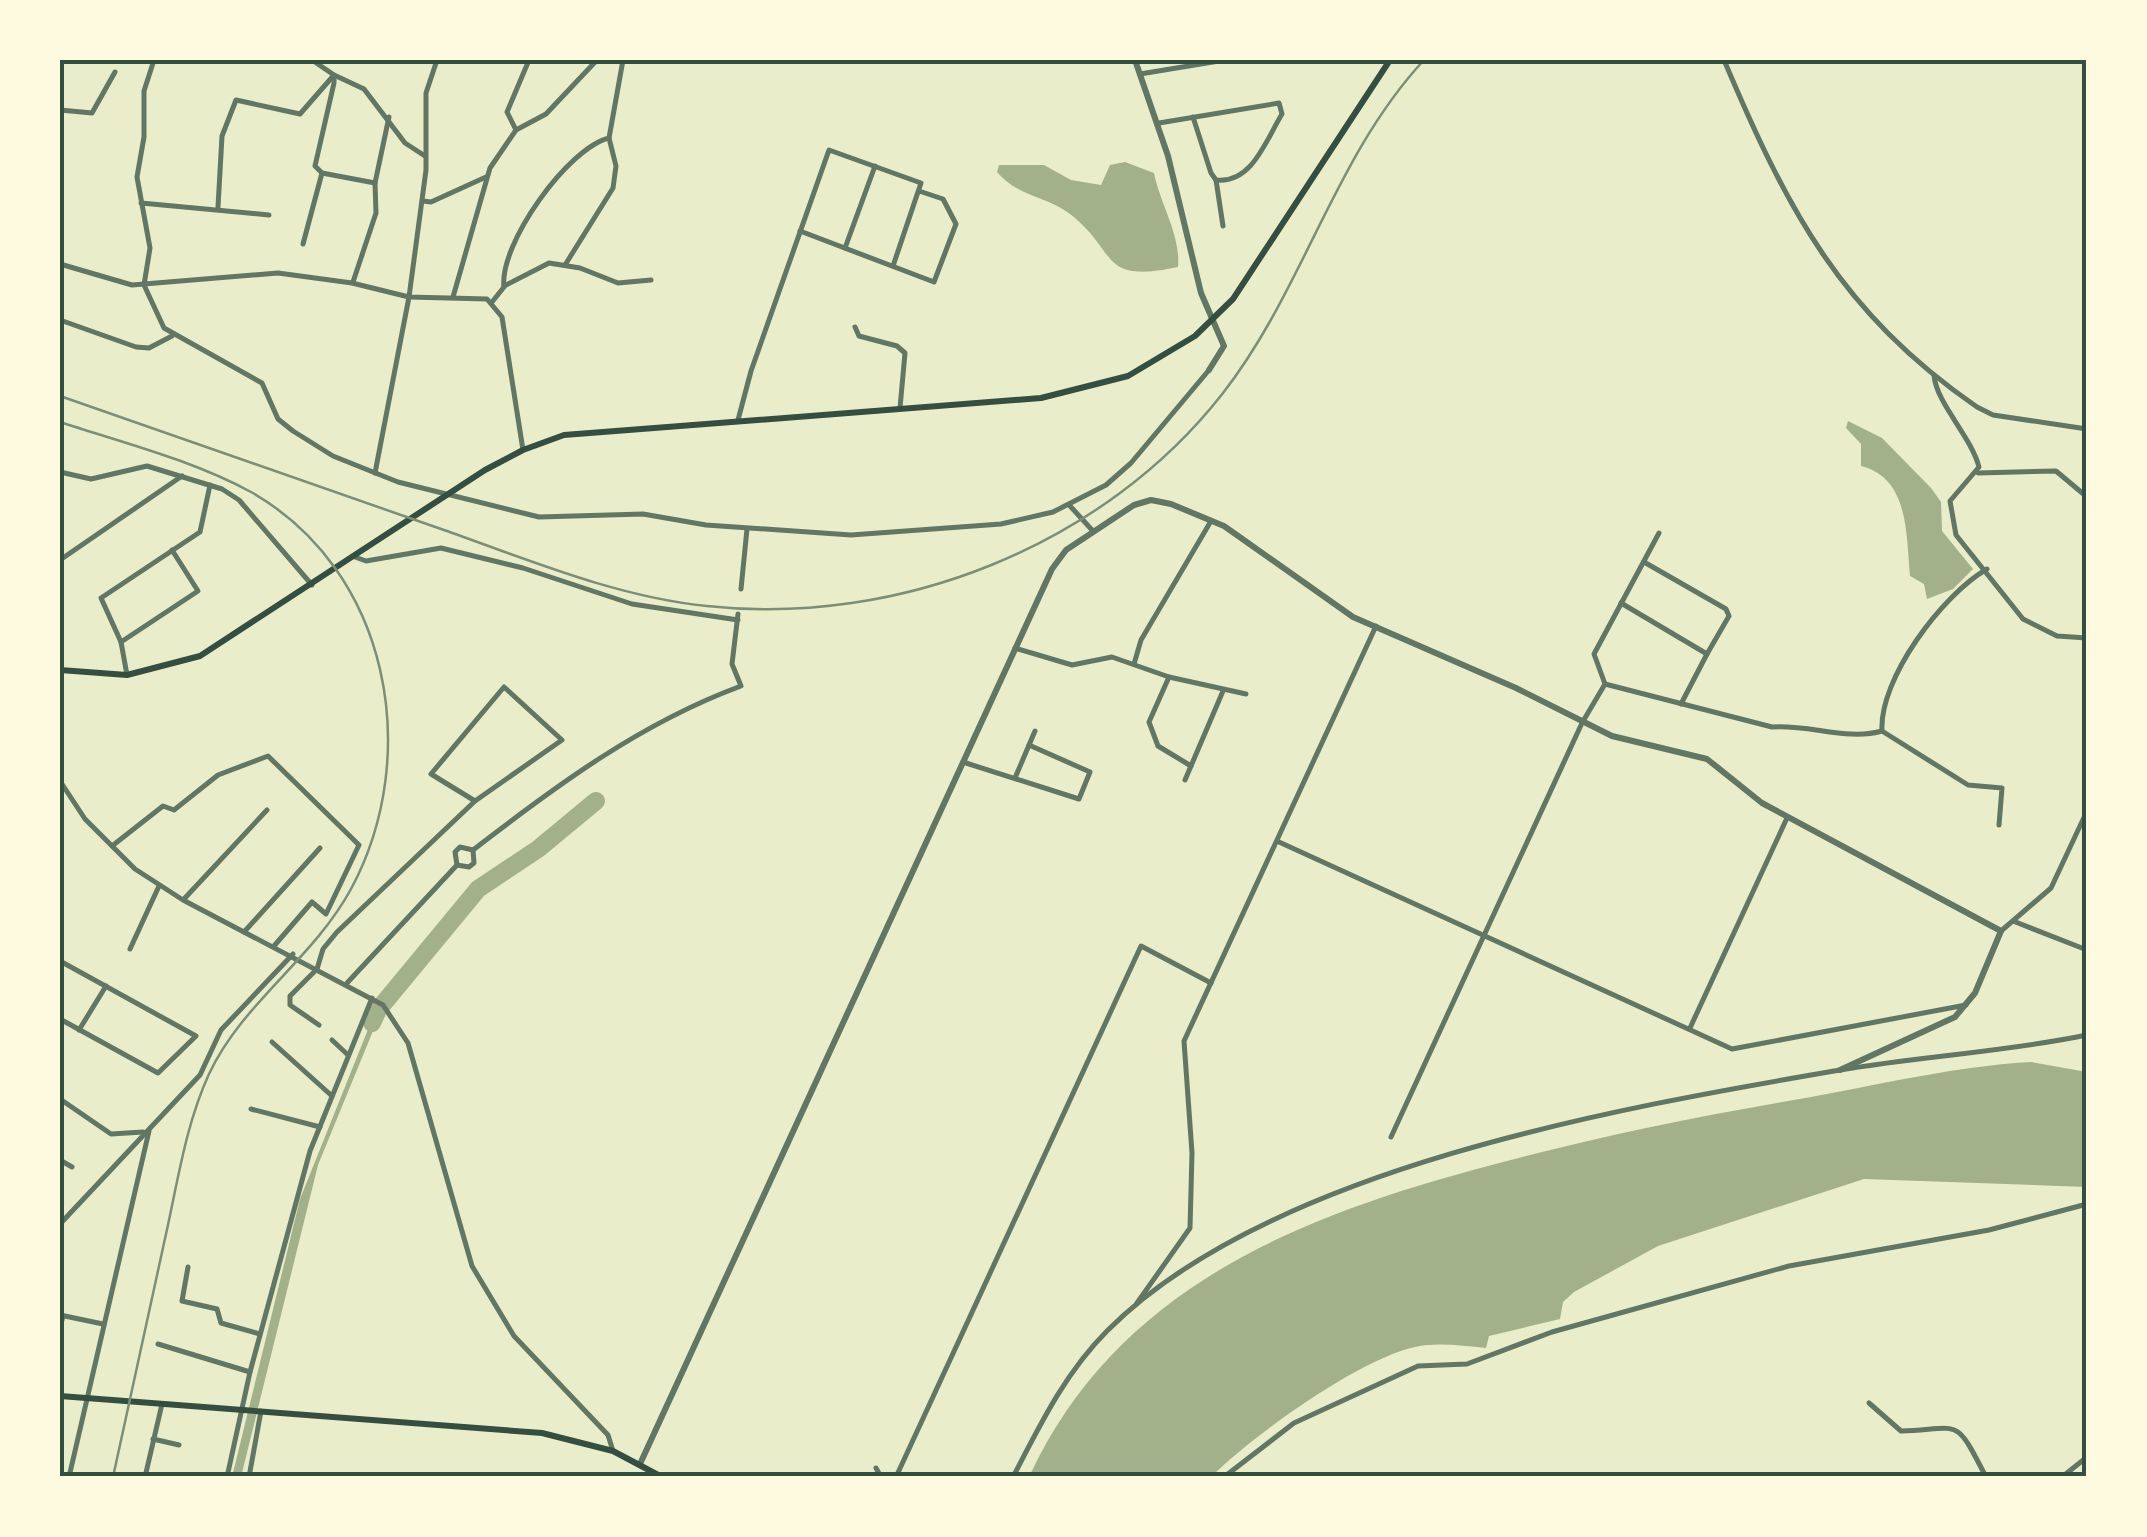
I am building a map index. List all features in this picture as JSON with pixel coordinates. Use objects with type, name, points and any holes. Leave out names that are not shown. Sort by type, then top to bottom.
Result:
[{"type":"main road","points":[[60,670],[127,676],[200,656],[467,482],[523,450],[585,431],[1041,398],[1090,390],[1147,367],[1212,321],[1253,274],[1390,60]]},
{"type":"main road","points":[[60,1396],[542,1433],[613,1451],[662,1477]]},
{"type":"street","points":[[154,60],[144,91],[144,137],[137,177],[150,248],[144,285],[172,336],[262,383],[278,419],[293,431],[334,456],[375,473],[527,516],[643,514],[747,529],[851,536],[1021,520],[1070,506],[1106,485],[1131,463],[1209,370],[1224,346],[1197,279],[1159,123],[1135,60]]},
{"type":"street","points":[[312,60],[364,89],[406,143],[424,156]]},
{"type":"street","points":[[375,473],[408,298],[422,201],[426,93],[437,60]]},
{"type":"street","points":[[516,130],[507,112],[529,60]]},
{"type":"street","points":[[453,297],[486,177],[516,130],[546,114],[597,60]]},
{"type":"street","points":[[565,265],[613,188],[616,166],[609,138],[622,60]]},
{"type":"street","points":[[1140,74],[1225,60]]},
{"type":"street","points":[[1724,60],[1758,142],[1840,284],[1934,375],[1994,415],[2087,429]]},
{"type":"street","points":[[60,110],[92,114],[116,72]]},
{"type":"street","points":[[218,208],[222,136],[236,100],[300,114],[334,75]]},
{"type":"street","points":[[334,75],[315,166],[322,173],[375,183]]},
{"type":"street","points":[[1159,123],[1280,103],[1282,114],[1245,174],[1231,182],[1216,180]]},
{"type":"street","points":[[352,283],[376,213],[375,183],[389,117]]},
{"type":"street","points":[[1193,117],[1216,180],[1223,226]]},
{"type":"street","points":[[504,287],[502,276],[514,243],[538,200],[584,153],[609,138]]},
{"type":"street","points":[[738,420],[751,371],[829,150],[921,183],[892,266]]},
{"type":"street","points":[[845,248],[875,166]]},
{"type":"street","points":[[302,244],[322,173]]},
{"type":"street","points":[[422,201],[431,202],[486,177]]},
{"type":"street","points":[[800,231],[934,282],[956,224],[943,198],[919,191]]},
{"type":"street","points":[[141,204],[269,215]]},
{"type":"street","points":[[60,264],[144,285],[278,272],[352,283],[408,298],[482,298],[492,302],[502,318],[523,450]]},
{"type":"street","points":[[492,302],[504,287],[538,264],[565,265],[618,282],[651,280]]},
{"type":"street","points":[[60,320],[136,347],[149,348],[172,336]]},
{"type":"street","points":[[856,327],[860,336],[897,346],[905,353],[900,408]]},
{"type":"street","points":[[1934,375],[1941,397],[1978,460],[1978,473],[1949,507],[1956,534],[2013,608],[2036,628],[2087,638]]},
{"type":"street","points":[[60,472],[90,479],[147,466],[210,485],[240,500],[312,585]]},
{"type":"street","points":[[1978,473],[2056,470],[2087,497]]},
{"type":"street","points":[[60,560],[182,476]]},
{"type":"street","points":[[127,676],[122,642],[101,598],[200,532],[210,485]]},
{"type":"street","points":[[640,1464],[1059,557],[1134,505],[1151,500],[1212,521],[1353,617],[1516,688],[1582,723],[1612,736],[1707,759],[1762,802],[2002,931]]},
{"type":"street","points":[[1070,506],[1092,532]]},
{"type":"street","points":[[1134,664],[1141,640],[1212,521]]},
{"type":"street","points":[[741,589],[747,529]]},
{"type":"street","points":[[1605,684],[1594,654],[1658,533]]},
{"type":"street","points":[[355,557],[366,561],[441,548],[523,568],[632,604],[738,617],[732,664],[741,686],[696,702],[625,741],[556,786],[473,850]]},
{"type":"street","points":[[122,642],[198,592],[172,550]]},
{"type":"street","points":[[1644,562],[1726,610],[1728,616],[1680,704]]},
{"type":"street","points":[[1882,732],[1885,698],[1932,617],[1986,569]]},
{"type":"street","points":[[1621,603],[1707,654]]},
{"type":"street","points":[[1136,1306],[1190,1228],[1192,1153],[1184,1041],[1376,626]]},
{"type":"street","points":[[1015,648],[1072,666],[1100,657],[1134,664],[1168,678],[1246,694]]},
{"type":"street","points":[[1168,678],[1148,722],[1164,752],[1191,766]]},
{"type":"street","points":[[1605,684],[1772,727],[1813,726],[1858,735],[1882,732],[1968,785],[2002,788],[1999,825]]},
{"type":"street","points":[[1392,1137],[1582,723],[1605,684]]},
{"type":"street","points":[[319,1025],[290,1005],[290,996],[317,968],[322,948],[475,800],[562,740],[504,686],[431,774],[475,800]]},
{"type":"street","points":[[1185,780],[1223,690]]},
{"type":"street","points":[[1015,778],[1035,732]]},
{"type":"street","points":[[963,762],[1079,799],[1090,772],[1029,744]]},
{"type":"street","points":[[112,846],[163,806],[174,810],[218,775],[268,756],[360,845],[326,914],[312,902],[274,946]]},
{"type":"street","points":[[60,781],[85,819],[159,886],[293,954],[372,998],[392,1014],[408,1043],[472,1266],[514,1336],[608,1435],[613,1451]]},
{"type":"street","points":[[183,900],[267,810]]},
{"type":"street","points":[[1840,1070],[1954,1017],[1967,1006],[2002,931],[2051,888],[2087,811]]},
{"type":"street","points":[[1690,1028],[1788,816]]},
{"type":"street","points":[[1279,842],[1742,1049],[1948,1006],[1967,1006]]},
{"type":"street","points":[[457,865],[454,858],[460,847],[473,850]]},
{"type":"street","points":[[244,932],[320,848]]},
{"type":"street","points":[[457,865],[469,867],[474,863],[473,850]]},
{"type":"street","points":[[347,984],[457,865]]},
{"type":"street","points":[[130,948],[159,886]]},
{"type":"street","points":[[2013,921],[2087,950]]},
{"type":"street","points":[[896,1477],[1141,946],[1211,983]]},
{"type":"street","points":[[60,1224],[200,1075],[221,1030],[293,954]]},
{"type":"street","points":[[60,961],[196,1036],[158,1073],[60,1019]]},
{"type":"street","points":[[79,1030],[106,986]]},
{"type":"street","points":[[227,1477],[260,1334],[320,1127],[372,998]]},
{"type":"street","points":[[1013,1477],[1059,1390],[1108,1330],[1205,1257],[1302,1206],[1398,1170],[1588,1121],[1840,1070],[2087,1035]]},
{"type":"street","points":[[332,1040],[348,1056]]},
{"type":"street","points":[[272,1042],[332,1096]]},
{"type":"street","points":[[60,1100],[111,1134],[139,1134],[150,1128]]},
{"type":"street","points":[[251,1110],[320,1127]]},
{"type":"street","points":[[69,1477],[150,1128]]},
{"type":"street","points":[[60,1160],[72,1166]]},
{"type":"street","points":[[1224,1477],[1294,1422],[1418,1366],[1467,1364],[1589,1320],[1788,1266],[1989,1230],[2087,1204]]},
{"type":"street","points":[[188,1267],[182,1301],[217,1310],[221,1323],[260,1334]]},
{"type":"street","points":[[60,1328],[62,1316],[103,1324]]},
{"type":"street","points":[[158,1344],[250,1372]]},
{"type":"street","points":[[1869,1402],[1902,1430],[1940,1424],[1955,1429],[1986,1477]]},
{"type":"street","points":[[146,1477],[162,1404]]},
{"type":"street","points":[[248,1477],[260,1410]]},
{"type":"street","points":[[152,1439],[179,1445]]},
{"type":"street","points":[[2062,1477],[2086,1458]]},
{"type":"street","points":[[876,1468],[881,1477]]},
{"type":"shaded area","points":[[1125,162],[1154,173],[1173,231],[1178,267],[1152,271],[1122,268],[1070,214],[1014,187],[997,172],[999,165],[1044,165],[1071,180],[1101,185],[1110,165]]},
{"type":"shaded area","points":[[1848,421],[1882,438],[1941,502],[1942,531],[1973,569],[1953,589],[1927,599],[1924,584],[1910,576],[1905,525],[1897,495],[1877,472],[1861,466],[1861,444],[1846,428]]},
{"type":"shaded area","points":[[377,1007],[382,1009],[318,1165],[241,1477],[232,1477],[300,1199]]},
{"type":"shaded area","points":[[2031,1062],[2087,1072],[2087,1187],[1864,1179],[1658,1246],[1574,1292],[1563,1302],[1560,1319],[1489,1336],[1486,1348],[1432,1345],[1392,1354],[1307,1401],[1211,1477],[1029,1477],[1066,1411],[1111,1355],[1163,1308],[1221,1269],[1283,1236],[1418,1186],[1596,1139],[1935,1073]]},
{"type":"waterway","points":[[372,1023],[378,1010],[478,889],[538,849],[596,801]]},
{"type":"railway","points":[[60,396],[541,565],[640,595],[707,606],[779,609],[851,603],[923,588],[992,565],[1058,533],[1119,494],[1174,447],[1223,393],[1251,353],[1366,138],[1424,60]]},
{"type":"railway","points":[[60,422],[228,481],[251,492],[298,526],[335,569],[363,617],[380,670],[388,725],[385,782],[373,837],[351,889],[318,937],[223,1048],[194,1112],[113,1477]]}]
